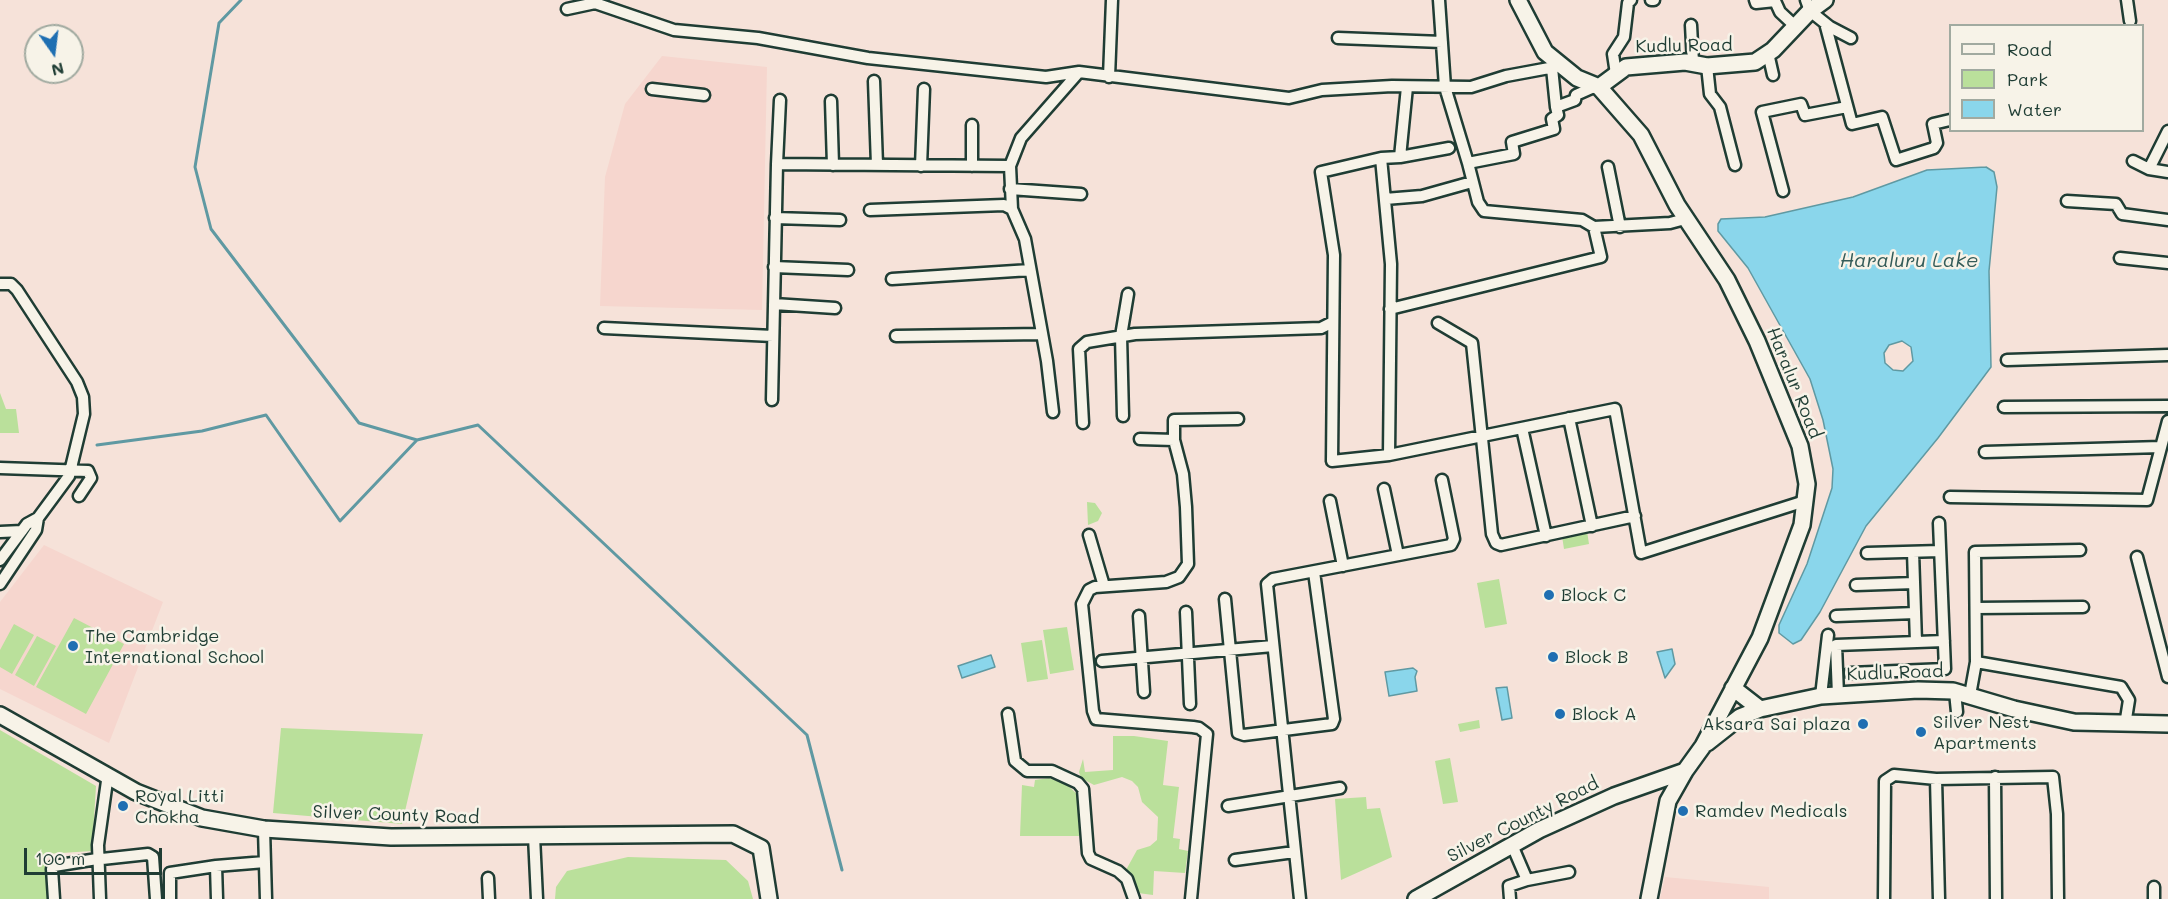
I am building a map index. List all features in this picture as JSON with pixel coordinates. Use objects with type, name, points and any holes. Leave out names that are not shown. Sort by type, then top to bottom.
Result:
[{"type":"street","points":[[1109,77],[1112,0]]},
{"type":"street","points":[[1434,0],[1439,0],[1445,87],[1453,122],[1484,211],[1582,220],[1594,227],[1670,223],[1685,219]]},
{"type":"street","name":"Haralur Road","points":[[1518,0],[1545,52],[1556,67],[1596,87],[1641,135],[1685,219],[1727,280],[1757,341],[1800,446],[1807,484],[1802,525],[1760,638],[1703,746],[1668,801],[1661,825],[1649,899]]},
{"type":"street","points":[[1616,74],[1613,54],[1624,37],[1628,3],[1631,0]]},
{"type":"street","points":[[1755,0],[1756,3],[1775,1],[1780,12],[1795,26]]},
{"type":"street","name":"Kudlu Road","points":[[1596,87],[1626,67],[1755,62],[1768,53],[1795,26],[1808,5],[1825,0]]},
{"type":"street","points":[[2127,0],[2130,21]]},
{"type":"street","points":[[567,9],[595,3],[674,30],[758,38],[868,58],[1046,77],[1079,72],[1289,98],[1322,90],[1471,87],[1506,76],[1556,67],[1558,115],[1552,119],[1554,129],[1512,142],[1514,154],[1468,164]]},
{"type":"street","points":[[1808,5],[1825,23],[1851,38]]},
{"type":"street","points":[[1825,23],[1852,124],[1882,117],[1896,160],[1935,148],[1937,143],[1933,124],[1949,120]]},
{"type":"street","points":[[1691,25],[1700,64],[1710,94],[1720,107],[1735,165]]},
{"type":"street","points":[[1338,38],[1442,42]]},
{"type":"street","points":[[1768,53],[1773,75]]},
{"type":"street","points":[[1053,412],[1025,239],[1012,210],[1011,166],[1020,138],[1079,72]]},
{"type":"street","points":[[874,81],[877,165]]},
{"type":"street","points":[[1400,157],[1407,87]]},
{"type":"street","points":[[1556,107],[1575,100],[1576,95],[1596,87]]},
{"type":"street","points":[[652,89],[704,95]]},
{"type":"street","points":[[921,166],[924,89]]},
{"type":"street","points":[[772,400],[775,218],[780,100]]},
{"type":"street","points":[[831,101],[832,165]]},
{"type":"street","points":[[1783,191],[1762,112],[1801,104],[1805,115],[1847,107]]},
{"type":"street","points":[[972,125],[972,166]]},
{"type":"street","points":[[2149,169],[2168,131]]},
{"type":"street","points":[[1449,148],[1381,158],[1321,172],[1334,255],[1332,461],[1389,455],[1615,409],[1641,554],[1805,501]]},
{"type":"street","points":[[1381,158],[1391,264],[1389,455]]},
{"type":"street","points":[[2133,160],[2149,169],[2168,172]]},
{"type":"street","points":[[777,164],[1011,166]]},
{"type":"street","points":[[1608,167],[1620,227]]},
{"type":"street","points":[[1385,199],[1422,196],[1472,182]]},
{"type":"street","points":[[1010,189],[1081,194]]},
{"type":"street","points":[[2067,201],[2116,204],[2122,214],[2168,220]]},
{"type":"street","points":[[870,210],[1004,205],[1012,210]]},
{"type":"street","points":[[775,218],[840,220]]},
{"type":"street","points":[[1390,309],[1601,257],[1594,227]]},
{"type":"street","points":[[2120,258],[2168,263]]},
{"type":"street","points":[[774,267],[848,270]]},
{"type":"street","points":[[892,279],[1030,270]]},
{"type":"street","points":[[0,284],[11,285],[18,290],[77,382],[83,397],[84,414],[72,470],[38,518],[36,530],[0,584]]},
{"type":"street","points":[[1123,416],[1121,336],[1128,294]]},
{"type":"street","points":[[774,304],[835,308]]},
{"type":"street","points":[[1083,423],[1079,350],[1087,342],[1121,336],[1212,329],[1322,328],[1334,322]]},
{"type":"street","points":[[1438,323],[1472,343],[1492,534],[1496,543],[1501,545],[1635,516]]},
{"type":"street","points":[[604,328],[773,336]]},
{"type":"street","points":[[896,336],[1042,334]]},
{"type":"street","points":[[2007,360],[2168,355]]},
{"type":"street","points":[[2004,407],[2168,406]]},
{"type":"street","points":[[1569,418],[1592,526]]},
{"type":"street","points":[[1191,899],[1207,735],[1199,728],[1104,721],[1093,716],[1082,604],[1089,590],[1104,586],[1173,581],[1179,577],[1188,564],[1183,474],[1174,440],[1174,420],[1238,419]]},
{"type":"street","points":[[1950,497],[2147,500],[2168,421]]},
{"type":"street","points":[[1522,428],[1546,536]]},
{"type":"street","points":[[1140,440],[1174,440]]},
{"type":"street","points":[[1985,452],[2161,447]]},
{"type":"street","points":[[0,468],[88,471],[91,476],[79,496]]},
{"type":"street","points":[[1299,899],[1267,584],[1273,579],[1454,543],[1442,480]]},
{"type":"street","points":[[1384,489],[1398,555]]},
{"type":"street","points":[[1330,501],[1343,566]]},
{"type":"street","points":[[0,560],[27,524],[38,518]]},
{"type":"street","points":[[1850,673],[1945,669],[1939,523]]},
{"type":"street","points":[[0,532],[22,531]]},
{"type":"street","points":[[1089,535],[1104,586]]},
{"type":"street","points":[[1957,712],[1976,662],[1975,552],[2080,550]]},
{"type":"street","points":[[1868,553],[1940,551]]},
{"type":"street","points":[[1913,552],[1916,642]]},
{"type":"street","points":[[2137,557],[2168,677]]},
{"type":"street","points":[[1225,599],[1238,734],[1329,725],[1334,722],[1314,572]]},
{"type":"street","points":[[1856,585],[1914,583]]},
{"type":"street","points":[[1976,608],[2083,607]]},
{"type":"street","points":[[1186,612],[1190,704]]},
{"type":"street","points":[[1836,616],[1915,613]]},
{"type":"street","points":[[1139,616],[1144,692]]},
{"type":"street","points":[[1821,696],[1828,635]]},
{"type":"street","points":[[1838,695],[1836,645],[1944,641]]},
{"type":"street","points":[[1102,661],[1273,646]]},
{"type":"street","points":[[1976,662],[2121,687],[2129,700],[2125,725]]},
{"type":"street","points":[[1733,687],[1760,709]]},
{"type":"street","name":"Kudlu Road","points":[[1703,746],[1740,717],[1760,709],[1821,696],[1918,690],[1963,694],[2046,717],[2125,725],[2168,724]]},
{"type":"street","points":[[1008,714],[1015,762],[1027,771],[1052,771],[1078,783],[1083,789],[1088,854],[1091,859],[1118,871],[1127,879],[1134,899]]},
{"type":"street","name":"Silver County Road","points":[[0,716],[108,774],[136,792],[202,818],[264,829],[391,837],[733,834],[761,848],[769,899]]},
{"type":"street","name":"Silver County Road","points":[[1416,899],[1539,830],[1609,798],[1685,771]]},
{"type":"street","points":[[100,899],[101,840],[108,774]]},
{"type":"street","points":[[1884,899],[1885,781],[1894,775],[1936,779],[2053,777],[2057,814],[2058,899]]},
{"type":"street","points":[[1995,777],[1996,899]]},
{"type":"street","points":[[1936,779],[1939,899]]},
{"type":"street","points":[[1228,806],[1340,788]]},
{"type":"street","points":[[264,829],[266,899]]},
{"type":"street","points":[[534,836],[537,899]]},
{"type":"street","points":[[1512,845],[1527,880]]},
{"type":"street","points":[[1235,860],[1294,852]]},
{"type":"street","points":[[54,899],[52,869],[54,866],[148,854],[153,857],[156,899]]},
{"type":"street","points":[[100,859],[105,899]]},
{"type":"street","points":[[170,899],[170,873],[265,862]]},
{"type":"street","points":[[216,866],[217,899]]},
{"type":"street","points":[[1510,899],[1509,886],[1569,872]]},
{"type":"street","points":[[488,878],[489,899]]},
{"type":"street","points":[[2154,887],[2154,899]]},
{"type":"shaded area","points":[[662,56],[767,67],[762,310],[600,306],[605,177],[625,104]]},
{"type":"shaded area","name":"The Cambridge International School","points":[[44,545],[163,602],[109,743],[0,689],[0,602]]},
{"type":"shaded area","points":[[1665,877],[1769,887],[1769,899],[1660,899]]},
{"type":"green space","points":[[0,393],[6,409],[16,409],[19,433],[0,433]]},
{"type":"green space","points":[[1087,502],[1095,503],[1102,513],[1098,521],[1088,525]]},
{"type":"green space","points":[[1587,531],[1589,544],[1564,549],[1562,536]]},
{"type":"green space","points":[[1499,579],[1507,624],[1485,628],[1477,583]]},
{"type":"green space","points":[[74,618],[124,644],[86,714],[36,687]]},
{"type":"green space","points":[[14,624],[34,635],[12,674],[0,667],[0,650]]},
{"type":"green space","points":[[1067,627],[1074,670],[1050,674],[1043,630]]},
{"type":"green space","points":[[37,636],[56,646],[34,686],[15,675]]},
{"type":"green space","points":[[1042,640],[1048,679],[1027,682],[1021,643]]},
{"type":"green space","points":[[1479,720],[1480,728],[1460,732],[1458,724]]},
{"type":"green space","points":[[281,728],[423,734],[402,824],[273,813]]},
{"type":"green space","points":[[0,730],[96,786],[92,851],[46,854],[49,899],[0,899]]},
{"type":"green space","points":[[1113,736],[1134,736],[1168,741],[1163,785],[1179,787],[1173,838],[1180,839],[1179,849],[1188,851],[1185,873],[1154,871],[1153,895],[1138,893],[1136,884],[1126,870],[1137,850],[1150,846],[1157,840],[1158,817],[1142,802],[1138,787],[1132,781],[1122,777],[1094,785],[1081,778],[1079,772],[1083,759],[1085,772],[1113,770]]},
{"type":"green space","points":[[1450,758],[1458,802],[1443,804],[1435,761]]},
{"type":"green space","points":[[1049,778],[1067,785],[1076,793],[1080,803],[1079,836],[1020,836],[1022,785],[1034,787],[1035,780]]},
{"type":"green space","points":[[1366,797],[1367,809],[1380,808],[1392,857],[1341,880],[1335,799]]},
{"type":"green space","points":[[628,857],[726,860],[748,881],[753,899],[555,899],[556,887],[567,871]]},
{"type":"water","name":"Haraluru Lake","points":[[1986,167],[1994,172],[1997,187],[1989,271],[1991,367],[1938,438],[1866,526],[1820,612],[1801,640],[1793,644],[1779,633],[1779,625],[1807,564],[1832,488],[1833,469],[1823,420],[1810,379],[1748,268],[1718,231],[1718,224],[1721,219],[1765,217],[1853,197],[1927,170]],"holes":[[[1902,341],[1911,347],[1913,361],[1903,371],[1893,370],[1885,363],[1884,353],[1889,345]]]},
{"type":"water","points":[[1672,649],[1675,664],[1665,678],[1657,652]]},
{"type":"water","points":[[991,655],[995,667],[962,678],[958,666]]},
{"type":"water","points":[[1413,668],[1417,671],[1415,677],[1417,691],[1389,696],[1385,672]]},
{"type":"water","points":[[1507,687],[1512,718],[1502,720],[1496,688]]},
{"type":"waterway","points":[[241,0],[219,23],[195,167],[211,229],[359,423],[417,440]]},
{"type":"waterway","points":[[97,445],[202,431],[266,415],[340,521],[417,440],[478,425],[807,735],[842,870]]},
{"type":"place","name":"Block C","points":[[1549,595]]},
{"type":"place","name":"The Cambridge International School","points":[[73,646]]},
{"type":"place","name":"Block B","points":[[1553,657]]},
{"type":"place","name":"Block A","points":[[1560,714]]},
{"type":"place","name":"Aksara Sai plaza","points":[[1863,724]]},
{"type":"place","name":"Silver Nest Apartments","points":[[1921,732]]},
{"type":"place","name":"Royal Litti Chokha","points":[[123,806]]},
{"type":"place","name":"Ramdev Medicals","points":[[1683,811]]}]
